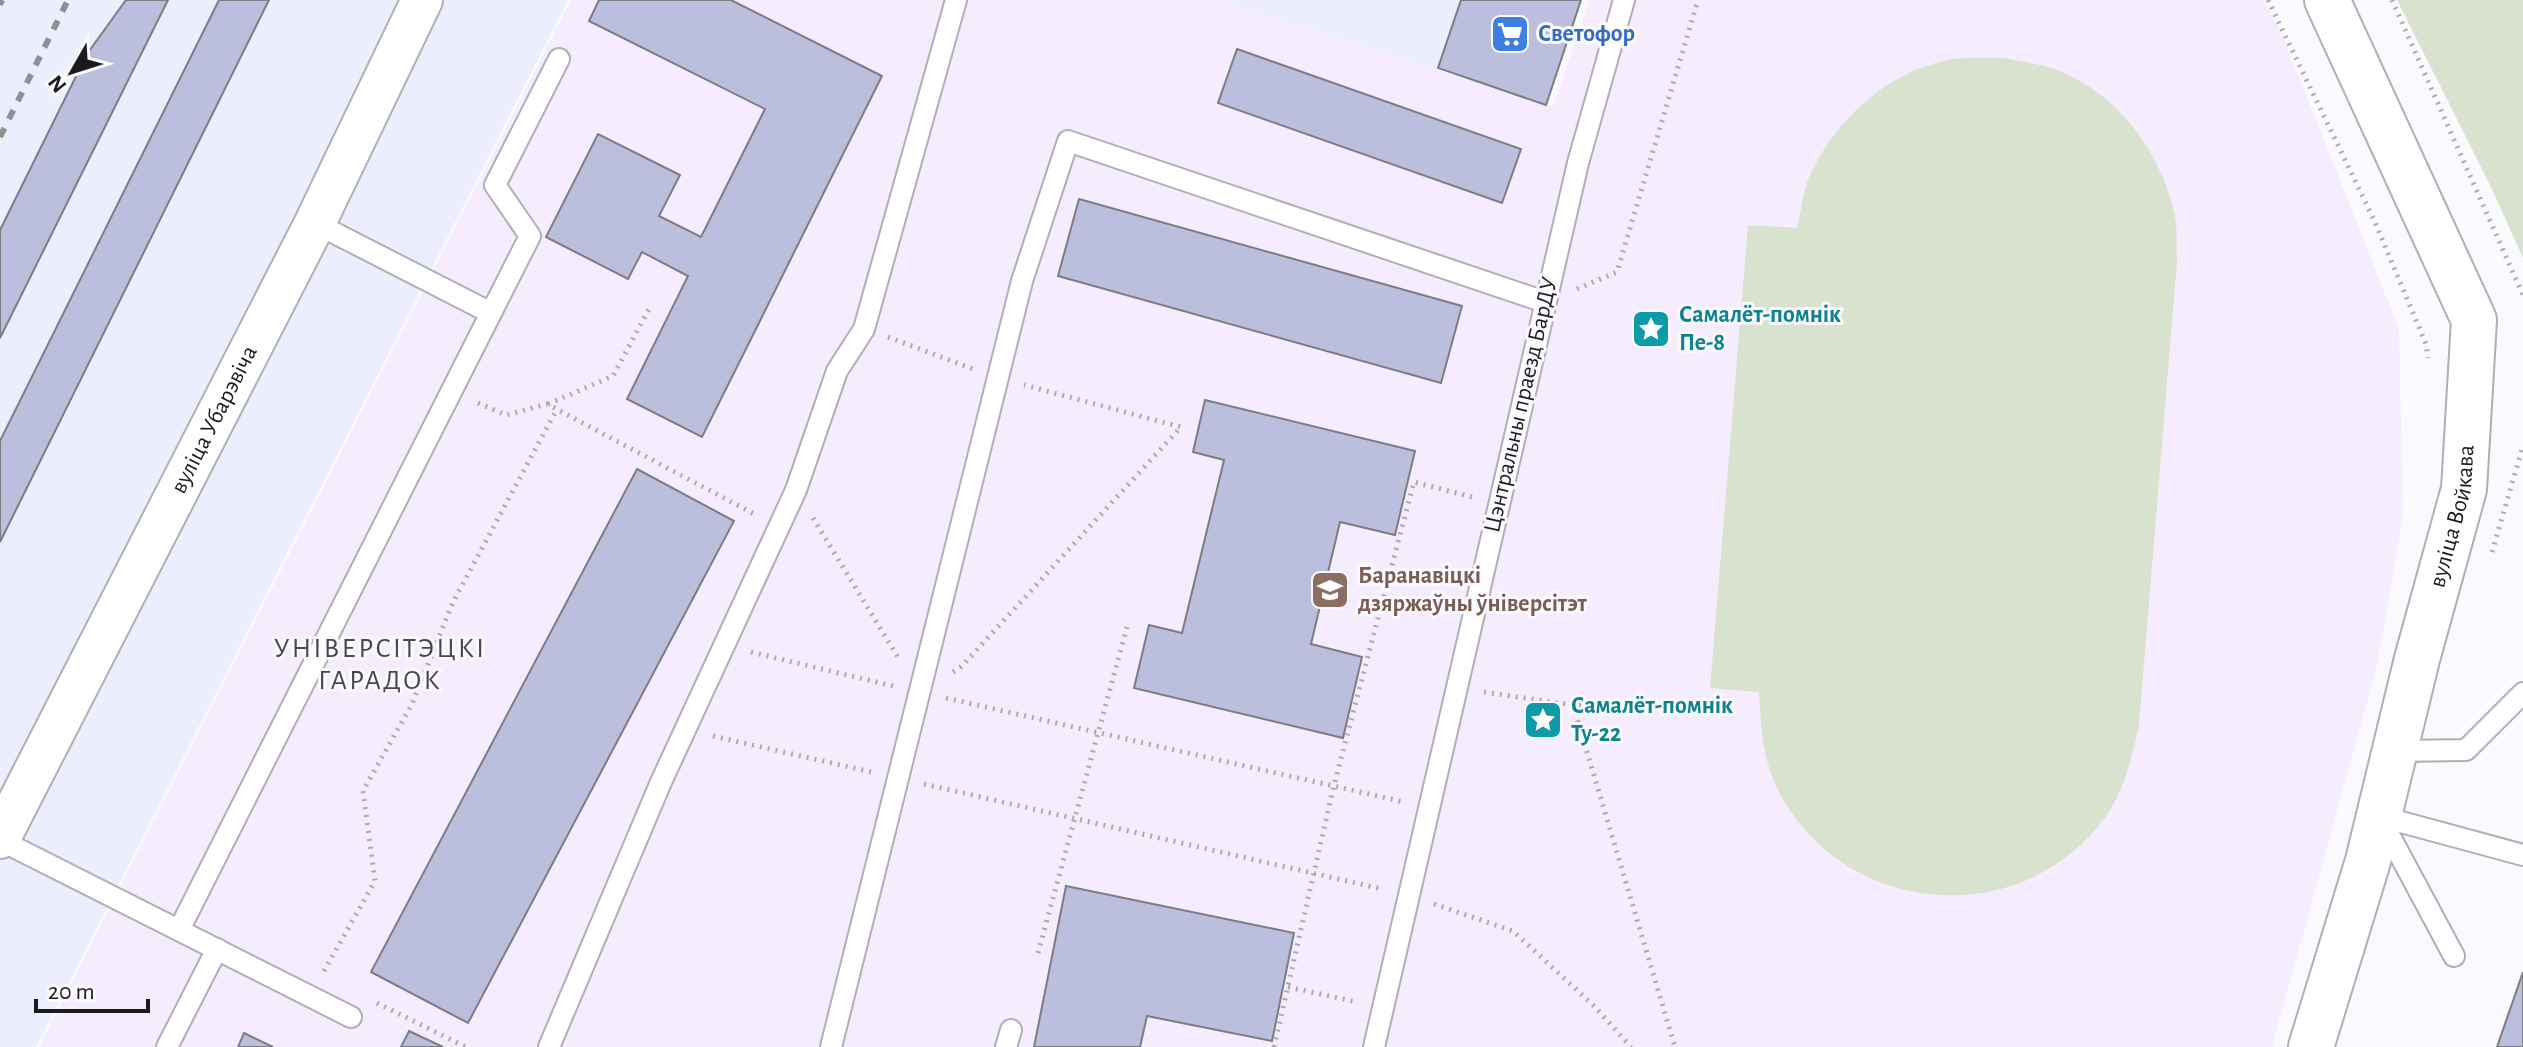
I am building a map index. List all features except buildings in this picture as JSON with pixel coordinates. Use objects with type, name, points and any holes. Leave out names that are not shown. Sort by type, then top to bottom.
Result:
[{"type":"main road","name":"вуліца Войкава","points":[[2311,1047],[2368,861],[2464,489],[2474,320],[2327,0]]},
{"type":"street","name":"вуліца Убарэвіча","points":[[0,839],[315,223],[422,0]]},
{"type":"lane","points":[[549,1047],[685,729],[796,490],[837,371],[864,329],[956,0]]},
{"type":"lane","name":"Цэнтральны праезд БарДУ","points":[[1374,1047],[1578,163],[1624,0]]},
{"type":"lane","points":[[179,930],[530,236],[495,185],[559,59]]},
{"type":"lane","points":[[831,1047],[1022,281],[1068,141],[1545,302]]},
{"type":"lane","points":[[315,223],[491,313]]},
{"type":"lane","points":[[2395,751],[2466,750],[2523,693]]},
{"type":"lane","points":[[2379,816],[2523,855]]},
{"type":"lane","points":[[2379,816],[2454,956]]},
{"type":"lane","points":[[0,839],[351,1017]]},
{"type":"lane","points":[[167,1047],[217,949]]},
{"type":"path","points":[[1545,302],[1617,272],[1698,0]]},
{"type":"path","points":[[2268,0],[2374,220],[2426,344],[2430,371]]},
{"type":"path","points":[[2392,0],[2523,295]]},
{"type":"path","points":[[452,391],[506,415],[547,404],[613,376],[649,309]]},
{"type":"path","points":[[864,329],[997,378],[1181,427],[962,666],[919,692]]},
{"type":"path","points":[[547,404],[778,527]]},
{"type":"path","points":[[322,975],[375,881],[363,791],[412,704],[453,602],[557,409]]},
{"type":"path","points":[[1274,1047],[1334,785],[1414,482],[1498,504]]},
{"type":"path","points":[[796,490],[919,692]]},
{"type":"path","points":[[1038,953],[1127,627]]},
{"type":"path","points":[[724,646],[1428,808]]},
{"type":"path","points":[[1456,688],[1573,705],[1718,705]]},
{"type":"path","points":[[1573,705],[1675,1047]]},
{"type":"path","points":[[685,729],[1409,895],[1513,931],[1594,1006],[1631,1047]]},
{"type":"path","points":[[1288,987],[1383,1007]]},
{"type":"shaded area","points":[[0,0],[568,0],[36,1047],[0,1047]]},
{"type":"shaded area","name":"Баранавіцкі дзяржаўны ўніверсітэт","points":[[571,0],[1216,0],[1553,106],[1590,0],[2262,0],[2280,29],[2399,329],[2403,514],[2377,666],[2272,1047],[39,1047]]},
{"type":"shaded area","points":[[1160,0],[1461,0],[1433,84]]},
{"type":"green space","points":[[2397,0],[2523,0],[2523,258],[2491,187]]},
{"type":"green space","points":[[2003,58],[2045,66],[2074,78],[2114,106],[2146,144],[2158,166],[2175,218],[2177,261],[2139,725],[2127,772],[2113,806],[2070,854],[2028,880],[1981,893],[1934,895],[1887,885],[1843,863],[1806,831],[1777,788],[1768,765],[1759,692],[1710,688],[1748,225],[1797,228],[1808,180],[1832,137],[1866,101],[1886,86],[1907,74],[1954,59]]},
{"type":"railway","points":[[0,5],[2,0]]},
{"type":"railway","points":[[0,137],[68,0]]},
{"type":"place","name":"Светофор","points":[[1510,34]]},
{"type":"place","name":"Самалёт-помнік Пе-8","points":[[1651,329]]},
{"type":"place","name":"Баранавіцкі дзяржаўны ўніверсітэт","points":[[1330,590]]},
{"type":"place","name":"Самалёт-помнік Ту-22","points":[[1543,720]]},
{"type":"district","name":"УНІВЕРСІТЭЦКІ ГАРАДОК","points":[[380,665]]}]
